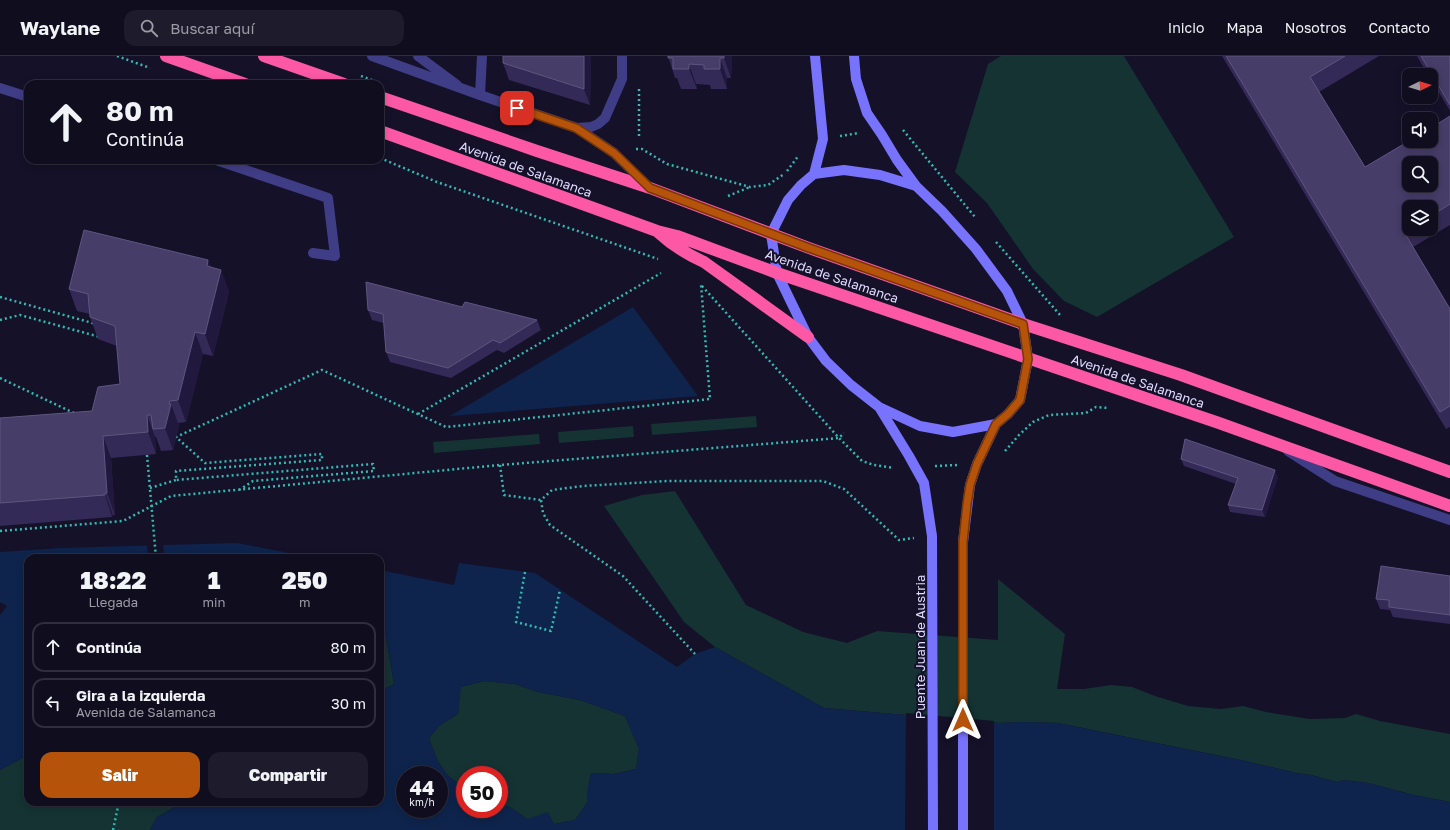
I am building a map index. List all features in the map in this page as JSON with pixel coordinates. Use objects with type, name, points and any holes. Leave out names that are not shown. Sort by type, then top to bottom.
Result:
[{"type":"highway","points":[[166,56],[234,80]]},
{"type":"highway","points":[[264,56],[333,80]]},
{"type":"highway","name":"Avenida de Salamanca","points":[[384,97],[537,151],[650,188],[771,234],[1023,324],[1174,372],[1450,472]]},
{"type":"highway","name":"Avenida de Salamanca","points":[[384,132],[657,231],[677,236],[1450,506]]},
{"type":"highway","points":[[657,231],[673,246],[704,262],[808,337]]},
{"type":"main road","points":[[814,56],[823,139],[814,174]]},
{"type":"main road","points":[[854,56],[856,79],[867,113],[897,160],[916,186],[942,211],[976,249],[1008,291],[1023,324],[1028,359],[1020,400],[1008,414],[996,424],[977,464],[970,485],[967,504],[963,542],[963,830]]},
{"type":"main road","points":[[916,186],[880,175],[844,170],[814,174],[801,185],[788,200],[771,234],[777,272],[808,337],[826,361],[851,385],[879,407],[920,426],[953,432],[996,424]]},
{"type":"main road","name":"Puente Juan de Austria","points":[[879,407],[915,466],[924,484],[932,536],[933,830]]},
{"type":"street","name":"Avenida de Salamanca","points":[[372,56],[576,128],[614,153],[650,188]]},
{"type":"street","points":[[418,56],[462,88]]},
{"type":"street","points":[[480,95],[482,56]]},
{"type":"street","points":[[576,128],[591,127],[598,124],[605,118],[622,79],[622,56]]},
{"type":"street","points":[[0,88],[24,96]]},
{"type":"street","points":[[228,164],[328,198],[335,256],[313,253]]},
{"type":"street","name":"Avenida de Salamanca","points":[[1276,444],[1335,481],[1450,520]]},
{"type":"path","points":[[638,136],[639,88]]},
{"type":"path","points":[[823,139],[862,133],[891,122],[898,125],[977,220]]},
{"type":"path","points":[[384,160],[437,182],[660,259]]},
{"type":"path","points":[[992,238],[1061,316]]},
{"type":"path","points":[[418,414],[661,273]]},
{"type":"path","points":[[696,281],[839,438],[862,461],[874,465],[897,469],[915,466],[977,464]]},
{"type":"path","points":[[176,480],[176,471],[322,460],[322,454],[206,463],[176,437],[322,370],[446,427],[710,399],[701,286]]},
{"type":"path","points":[[0,297],[102,326]]},
{"type":"path","points":[[0,320],[20,315],[104,339]]},
{"type":"path","points":[[0,378],[81,417]]},
{"type":"path","points":[[1004,453],[1019,435],[1033,422],[1049,415],[1086,413],[1096,407],[1114,408]]},
{"type":"path","points":[[0,531],[123,521],[171,496],[500,465],[839,438],[844,433]]},
{"type":"path","points":[[147,455],[156,554]]},
{"type":"path","points":[[150,488],[176,480],[373,464],[374,472],[252,481],[239,490]]},
{"type":"path","points":[[500,465],[504,495],[541,500],[552,490],[591,485],[667,481],[823,481],[844,488],[899,540],[932,536]]},
{"type":"path","points":[[541,500],[542,513],[550,525],[623,576],[695,654]]},
{"type":"path","points":[[524,572],[516,622],[551,631],[560,590]]},
{"type":"path","points":[[113,830],[118,806]]},
{"type":"green space","points":[[1001,56],[1124,56],[1234,237],[1097,317],[1064,301],[1033,269],[987,203],[955,172],[988,64]]},
{"type":"green space","points":[[756,416],[757,427],[652,435],[651,424]]},
{"type":"green space","points":[[633,426],[634,437],[559,443],[558,432]]},
{"type":"green space","points":[[539,434],[540,444],[434,453],[433,442]]},
{"type":"green space","points":[[675,491],[746,605],[803,632],[847,643],[877,631],[998,640],[998,579],[1065,634],[1057,689],[1084,689],[1111,685],[1132,687],[1188,706],[1221,709],[1243,706],[1266,712],[1310,719],[1345,718],[1356,714],[1380,721],[1450,734],[1450,802],[1414,795],[1368,783],[1344,780],[1337,782],[1250,762],[1058,723],[999,723],[824,708],[715,647],[684,622],[604,506],[642,495]]},
{"type":"green space","points":[[384,637],[386,637],[394,684],[384,690]]},
{"type":"green space","points":[[484,681],[515,684],[538,692],[580,700],[625,716],[639,749],[636,769],[613,774],[591,773],[587,803],[575,820],[554,824],[527,819],[508,807],[508,766],[456,766],[456,782],[448,775],[448,766],[441,766],[429,738],[440,725],[458,714],[460,687]]},
{"type":"green space","points":[[24,757],[24,806],[177,806],[157,817],[150,830],[0,830],[0,770]]},
{"type":"water","points":[[633,307],[698,396],[450,416]]},
{"type":"water","points":[[237,543],[294,554],[24,554],[24,757],[0,770],[0,615],[7,606],[0,602],[0,552],[60,548]]},
{"type":"water","points":[[459,563],[535,573],[677,667],[695,654],[715,647],[824,708],[999,723],[1058,723],[1250,762],[1337,782],[1344,780],[1368,783],[1414,795],[1450,802],[1450,830],[150,830],[157,817],[177,806],[384,806],[384,690],[394,684],[386,637],[384,637],[384,571],[454,585]],"holes":[[[484,681],[515,684],[538,692],[580,700],[625,716],[639,749],[636,769],[613,774],[591,773],[587,803],[575,820],[554,824],[548,812],[527,819],[508,807],[508,818],[456,818],[456,782],[448,775],[448,818],[396,818],[396,766],[441,766],[429,738],[440,725],[458,714],[461,687]]]},
{"type":"pier","points":[[163,543],[164,554],[148,554],[147,544]]},
{"type":"pier","points":[[906,713],[994,721],[994,830],[905,830]]},
{"type":"building","points":[[503,56],[584,56],[584,89],[503,63]]},
{"type":"building","points":[[668,56],[724,56],[724,58],[720,58],[720,69],[704,69],[704,65],[689,64],[689,69],[673,69],[673,58],[668,58]]},
{"type":"building","points":[[1226,56],[1345,56],[1310,77],[1365,167],[1402,145],[1402,148],[1438,148],[1438,124],[1450,116],[1450,204],[1438,212],[1438,200],[1402,200],[1402,236],[1406,236],[1450,309],[1450,406],[1440,412]]},
{"type":"building","points":[[1421,56],[1450,56],[1450,105],[1438,85],[1438,68],[1428,68]]},
{"type":"building","points":[[84,230],[208,260],[207,266],[221,270],[205,334],[195,332],[178,400],[170,401],[169,404],[171,404],[165,428],[153,429],[151,415],[147,415],[148,432],[103,436],[107,493],[105,493],[105,495],[0,503],[0,418],[92,411],[98,387],[120,384],[115,326],[90,317],[88,294],[69,289]]},
{"type":"building","points":[[366,282],[462,307],[465,302],[537,320],[500,343],[493,340],[448,368],[386,352],[383,314],[368,310]]},
{"type":"building","points":[[1185,439],[1275,470],[1262,510],[1228,505],[1238,478],[1181,459]]},
{"type":"building","points":[[1381,566],[1450,576],[1450,615],[1389,607],[1389,600],[1376,599]]},
{"type":"route","points":[[517,108],[576,128],[614,153],[650,188],[809,248],[1023,324],[1028,359],[1020,400],[1008,414],[996,424],[977,464],[970,485],[967,504],[963,542],[963,720]]}]
